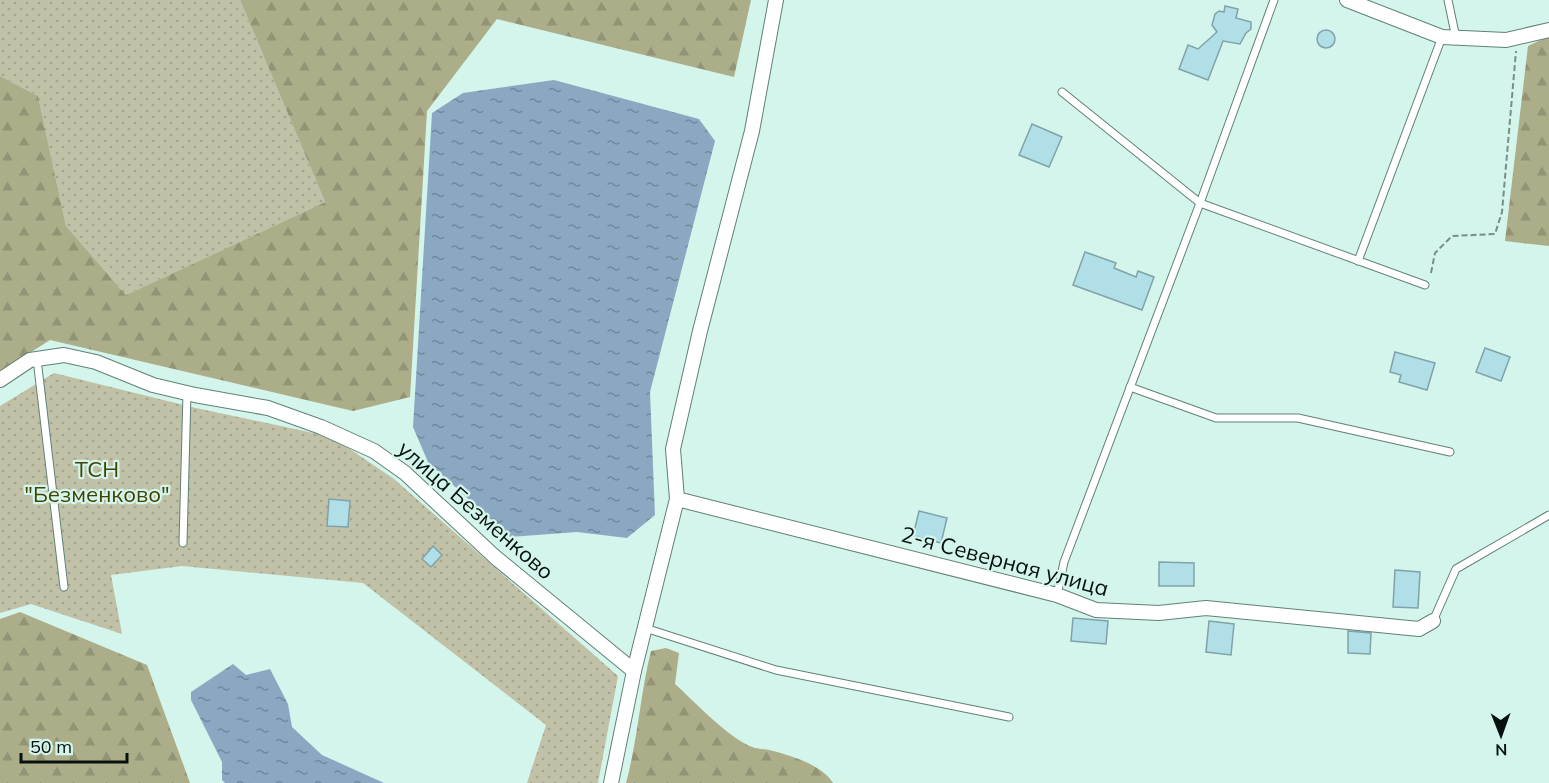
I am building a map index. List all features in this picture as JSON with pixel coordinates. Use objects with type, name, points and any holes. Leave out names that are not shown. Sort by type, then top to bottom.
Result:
[{"type":"street","points":[[611,783],[634,671],[677,499],[673,449],[700,331],[752,131],[776,0]]},
{"type":"street","points":[[1347,0],[1449,37],[1506,40],[1549,30]]},
{"type":"street","name":"улица Безменково","points":[[0,380],[30,360],[64,356],[96,362],[153,385],[268,408],[321,427],[374,451],[405,473],[495,557],[634,671]]},
{"type":"street","name":"2-я Северная улица","points":[[677,499],[1057,595],[1096,610],[1159,612],[1206,608],[1419,629],[1433,621]]},
{"type":"lane","points":[[1057,595],[1064,562],[1274,0]]},
{"type":"lane","points":[[1358,261],[1449,37],[1448,0]]},
{"type":"lane","points":[[1062,92],[1200,203],[1425,285]]},
{"type":"lane","points":[[37,359],[64,588]]},
{"type":"lane","points":[[1131,387],[1216,418],[1298,418],[1450,452]]},
{"type":"lane","points":[[183,543],[187,393]]},
{"type":"lane","points":[[1433,621],[1456,569],[1549,515]]},
{"type":"lane","points":[[645,628],[776,670],[1009,717]]},
{"type":"path","points":[[1431,273],[1435,253],[1452,236],[1495,234],[1503,212],[1515,56],[1520,36]]},
{"type":"green space","points":[[0,0],[240,0],[325,202],[126,295],[66,226],[38,96],[0,76]]},
{"type":"green space","points":[[240,0],[751,0],[734,77],[497,19],[427,111],[410,397],[353,411],[50,340],[0,372],[0,76],[38,96],[66,226],[126,295],[325,202]]},
{"type":"green space","points":[[1549,36],[1549,246],[1505,241],[1528,46]]},
{"type":"green space","name":"ТСН \"Безменково\"","points":[[54,373],[196,408],[332,437],[394,479],[618,676],[598,783],[527,783],[546,725],[363,583],[182,566],[111,575],[122,634],[31,604],[0,613],[0,406]]},
{"type":"green space","points":[[20,612],[147,665],[190,783],[0,783],[0,619]]},
{"type":"green space","points":[[666,648],[679,653],[675,684],[724,729],[745,744],[806,762],[822,771],[833,783],[626,783],[651,651]]},
{"type":"water","points":[[554,80],[699,119],[715,141],[650,392],[655,515],[627,538],[577,532],[510,537],[428,462],[413,427],[432,113],[463,93]]},
{"type":"water","points":[[233,664],[246,675],[270,669],[288,704],[292,727],[322,755],[384,783],[225,783],[222,780],[222,762],[191,700],[191,692]]},
{"type":"building","points":[[1225,6],[1238,9],[1236,18],[1251,22],[1251,29],[1240,44],[1223,41],[1208,80],[1179,69],[1188,45],[1198,49],[1217,32],[1212,25],[1215,14],[1219,11],[1224,12]]},
{"type":"building","points":[[1326,30],[1332,33],[1335,39],[1332,45],[1326,48],[1320,45],[1317,39],[1320,33]]},
{"type":"building","points":[[1032,124],[1062,137],[1049,167],[1019,155]]},
{"type":"building","points":[[1085,252],[1116,263],[1114,268],[1136,277],[1138,271],[1154,277],[1142,310],[1073,285]]},
{"type":"building","points":[[1485,348],[1510,357],[1501,381],[1476,372]]},
{"type":"building","points":[[1395,352],[1435,363],[1427,390],[1399,382],[1401,375],[1390,372]]},
{"type":"building","points":[[329,499],[350,501],[348,527],[327,526]]},
{"type":"building","points":[[919,511],[947,518],[941,543],[913,536]]},
{"type":"building","points":[[433,546],[442,555],[431,567],[422,559]]},
{"type":"building","points":[[1159,562],[1194,563],[1194,586],[1159,586]]},
{"type":"building","points":[[1395,570],[1420,572],[1418,608],[1393,607]]},
{"type":"building","points":[[1073,618],[1108,621],[1106,644],[1071,641]]},
{"type":"building","points":[[1209,621],[1234,624],[1231,655],[1206,652]]},
{"type":"building","points":[[1348,631],[1371,633],[1370,654],[1348,653]]}]
